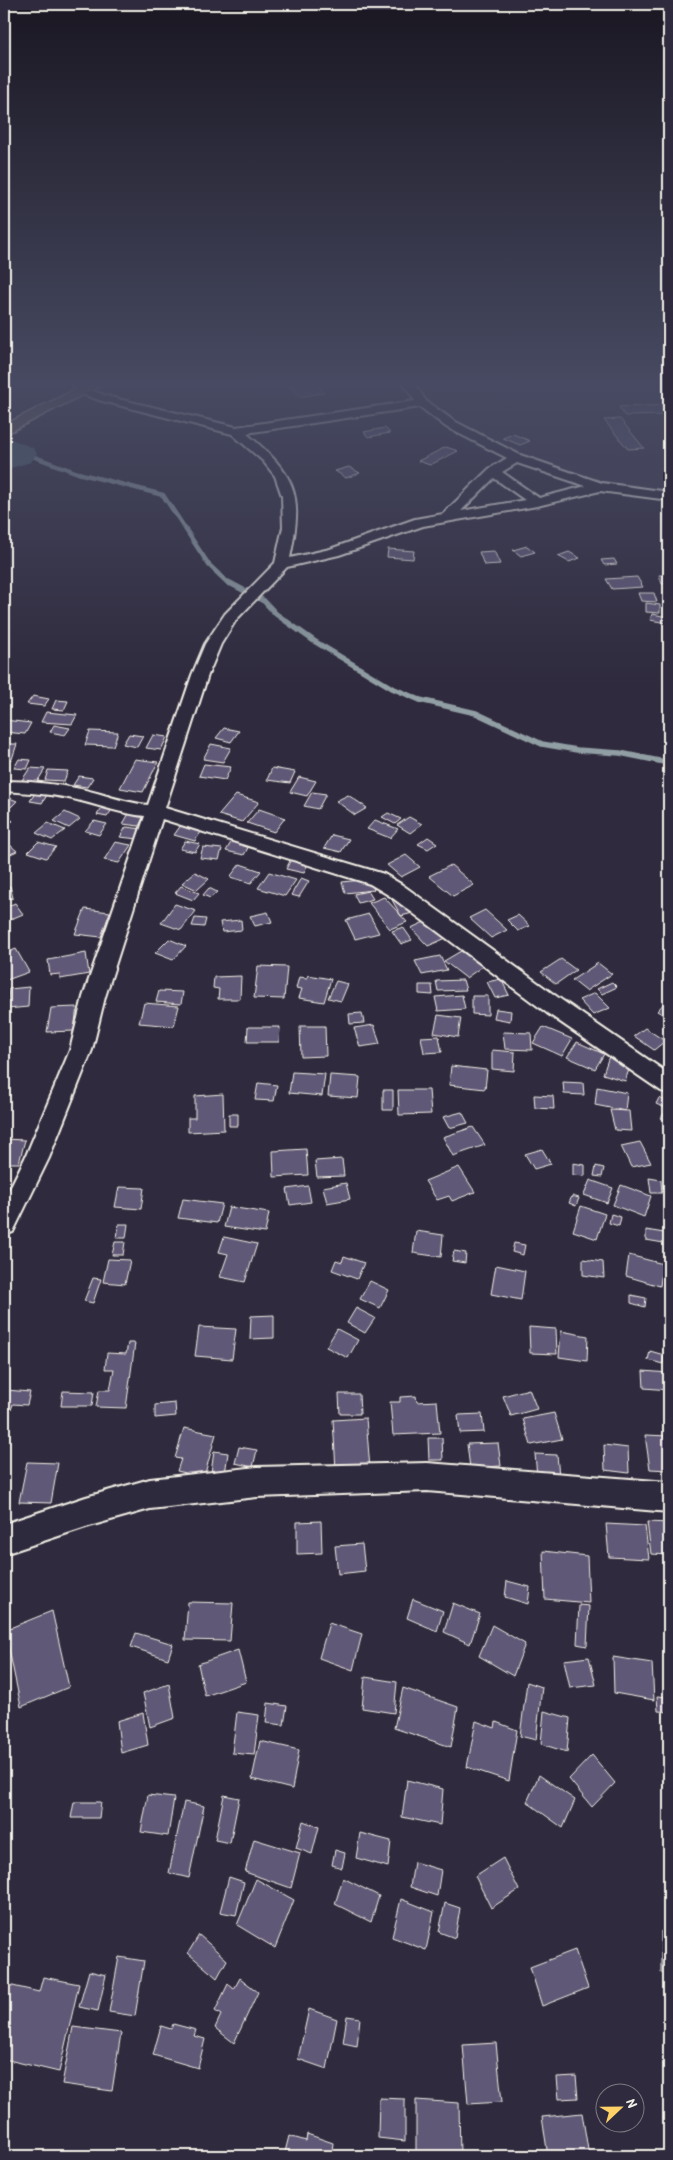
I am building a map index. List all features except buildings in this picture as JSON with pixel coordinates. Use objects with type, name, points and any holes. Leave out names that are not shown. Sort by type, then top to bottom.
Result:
[{"type":"street","points":[[4,1224],[37,1158],[81,1050],[94,997],[200,674],[213,644],[230,618],[282,564],[290,527],[289,496],[284,483]]},
{"type":"street","points":[[448,516],[482,483]]},
{"type":"street","points":[[509,483],[537,502]]},
{"type":"street","points":[[588,483],[600,487],[669,496]]},
{"type":"street","points":[[282,564],[334,552],[398,528],[448,516],[537,502],[600,487]]},
{"type":"street","points":[[4,786],[41,788],[81,795],[130,809],[155,811],[285,849],[376,879],[397,891],[555,1007],[669,1085]]},
{"type":"street","points":[[4,1539],[86,1512],[150,1494],[257,1482],[427,1477],[669,1497]]},
{"type":"shaded area","points":[[581,483],[669,483],[669,502],[623,497]]},
{"type":"waterway","points":[[116,483],[163,495],[209,565],[229,584]]},
{"type":"waterway","points":[[228,582],[264,601],[276,614],[314,641],[392,688],[420,700],[476,713],[542,744],[577,750],[620,753],[669,763]]}]
